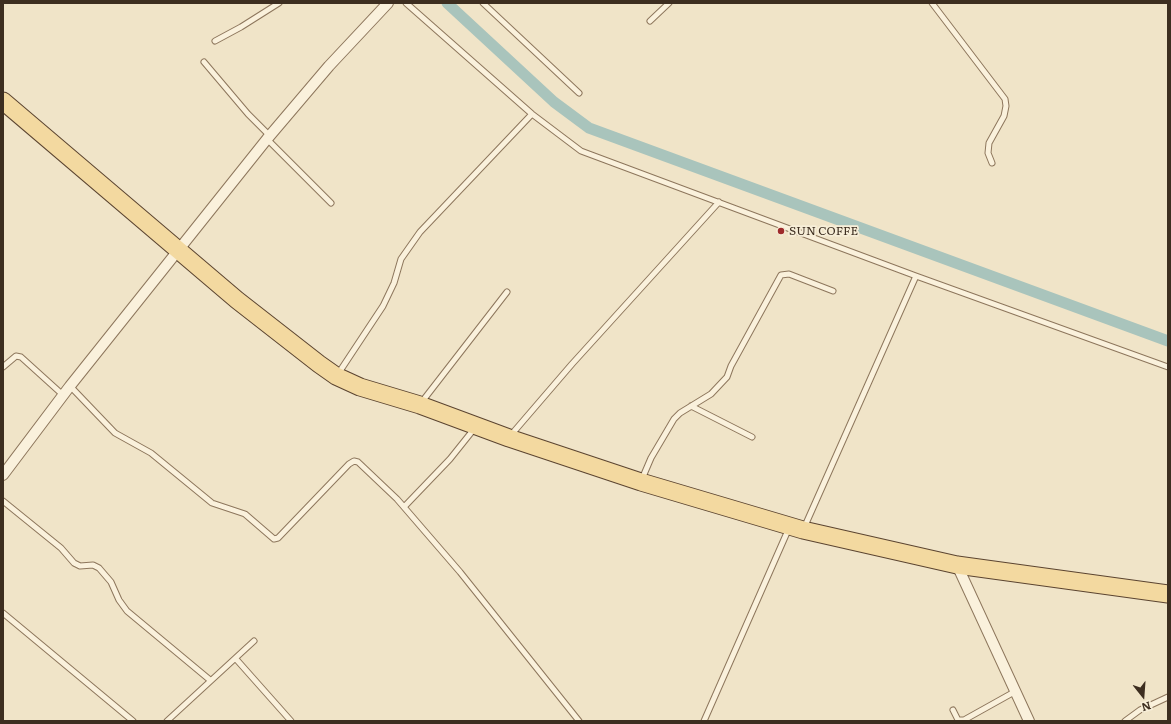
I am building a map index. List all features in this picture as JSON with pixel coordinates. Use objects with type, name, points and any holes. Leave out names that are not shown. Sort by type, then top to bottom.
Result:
[{"type":"main road","points":[[3,101],[237,300],[336,376],[360,387],[420,405],[509,438],[641,482],[796,528],[957,565],[1168,594]]},
{"type":"street","points":[[3,475],[70,386],[268,137],[329,66],[388,3]]},
{"type":"street","points":[[957,565],[1029,721]]},
{"type":"lane","points":[[215,41],[241,28],[280,3]]},
{"type":"lane","points":[[406,3],[532,114],[581,151],[1168,368]]},
{"type":"lane","points":[[483,3],[579,93]]},
{"type":"lane","points":[[650,21],[669,3]]},
{"type":"lane","points":[[932,3],[1004,99],[1006,106],[1004,116],[989,143],[988,153],[992,163]]},
{"type":"lane","points":[[204,62],[268,137],[331,203]]},
{"type":"lane","points":[[336,376],[383,306],[394,283],[402,259],[420,232],[532,114]]},
{"type":"lane","points":[[509,438],[572,364],[719,202]]},
{"type":"lane","points":[[641,482],[651,458],[674,420],[680,413],[711,394],[727,378],[731,366],[781,275],[789,274],[832,291]]},
{"type":"lane","points":[[704,721],[916,276]]},
{"type":"lane","points":[[420,405],[507,292]]},
{"type":"lane","points":[[3,366],[16,356],[22,357],[63,395]]},
{"type":"lane","points":[[70,386],[115,433],[151,453],[212,502],[245,514],[274,539],[278,538],[354,461],[358,462],[404,507],[506,628],[579,721]]},
{"type":"lane","points":[[691,406],[752,437]]},
{"type":"lane","points":[[404,507],[450,459],[477,426]]},
{"type":"lane","points":[[3,500],[61,548],[74,563],[80,566],[93,565],[99,568],[111,582],[119,600],[127,611],[210,680]]},
{"type":"lane","points":[[3,613],[133,721]]},
{"type":"lane","points":[[167,721],[254,641]]},
{"type":"lane","points":[[236,659],[291,721]]},
{"type":"lane","points":[[953,710],[958,720],[964,720],[1016,691]]},
{"type":"lane","points":[[1125,721],[1140,710],[1168,697]]},
{"type":"waterway","points":[[447,3],[554,102],[589,128],[1168,341]]},
{"type":"place","name":"SUN COFFE","points":[[781,231]]}]
